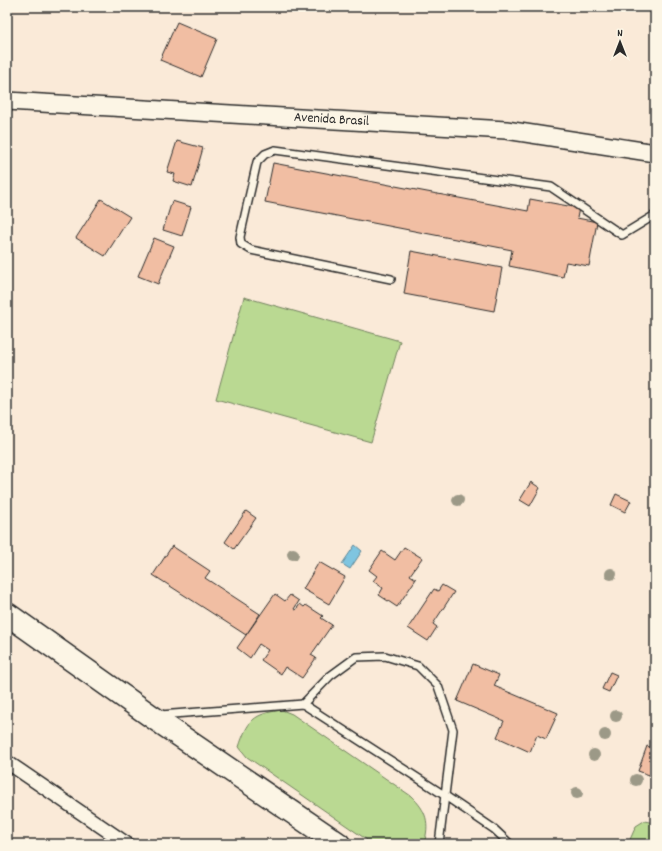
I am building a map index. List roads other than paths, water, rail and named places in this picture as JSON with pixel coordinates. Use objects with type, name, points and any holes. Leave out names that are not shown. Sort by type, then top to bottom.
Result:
[{"type":"highway","points":[[7,614],[151,716],[339,844]]},
{"type":"street","name":"Avenida Brasil","points":[[7,101],[506,130],[655,153]]},
{"type":"street","points":[[7,762],[127,844]]},
{"type":"lane","points":[[391,279],[251,250],[241,244],[240,237],[257,162],[265,154],[275,150],[552,187],[622,235],[655,215]]},
{"type":"lane","points":[[303,704],[330,676],[356,657],[385,656],[418,666],[438,686],[453,730],[439,844]]},
{"type":"lane","points":[[151,716],[303,704],[444,795],[494,829],[510,844]]},
{"type":"water","points":[[355,545],[362,551],[350,569],[342,564]]}]
